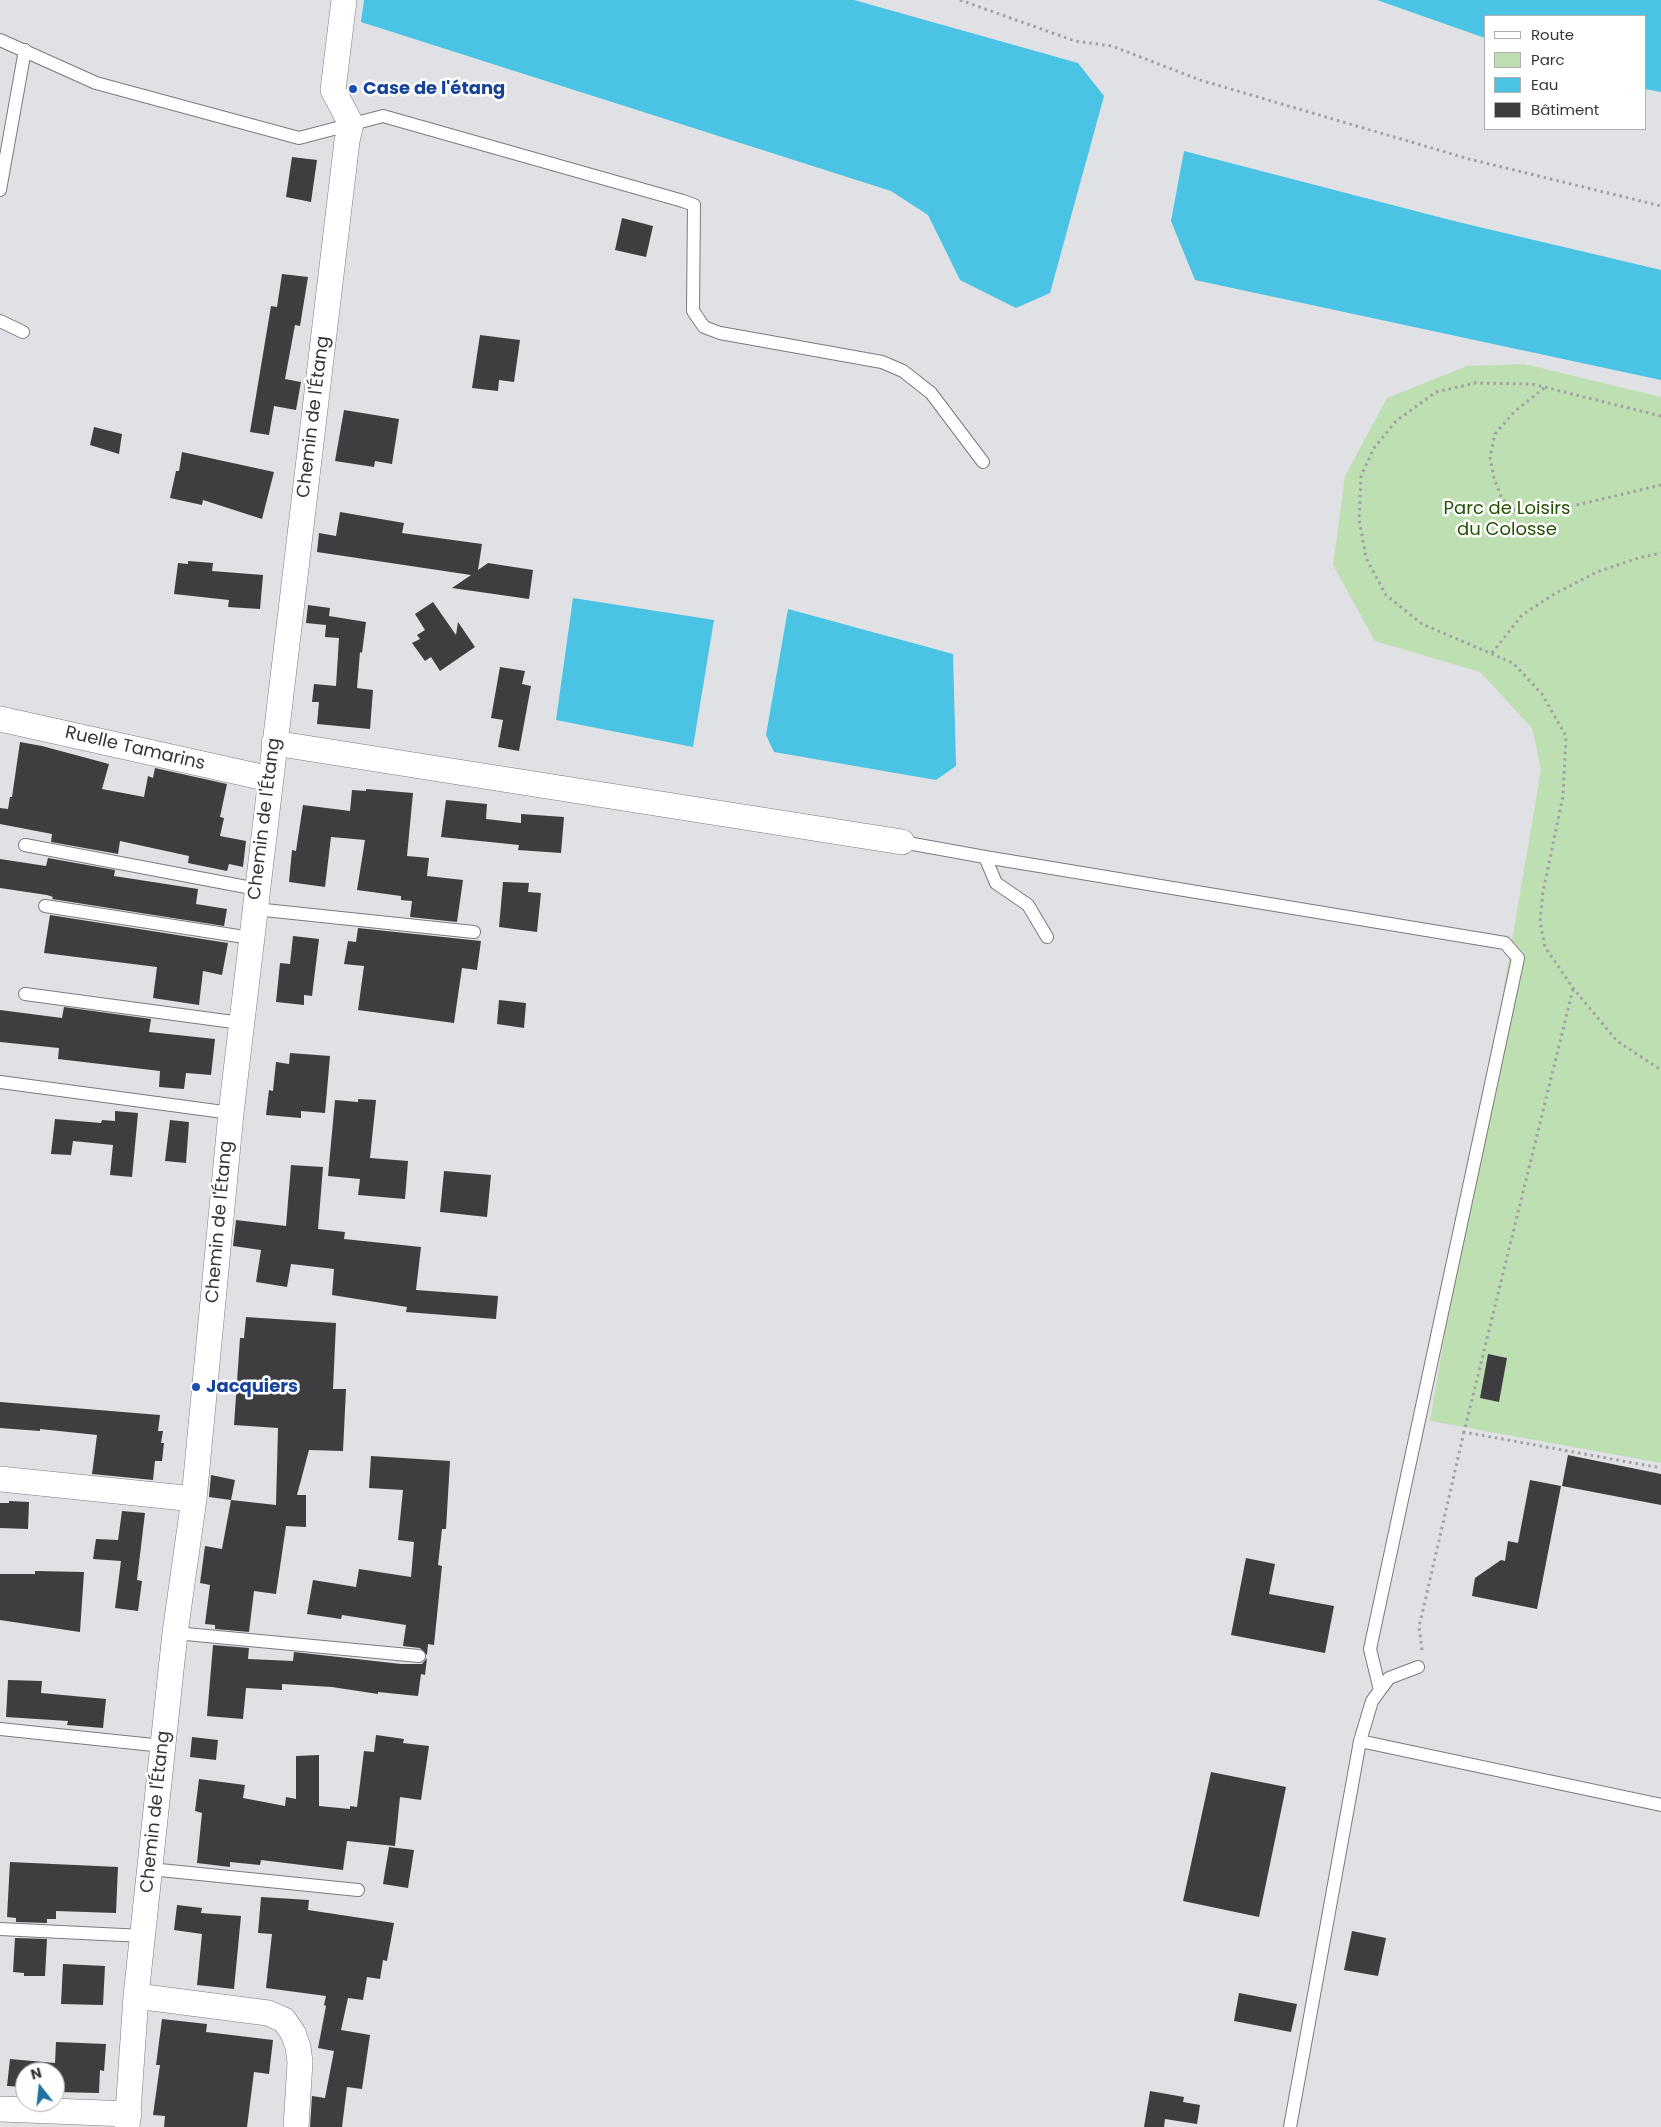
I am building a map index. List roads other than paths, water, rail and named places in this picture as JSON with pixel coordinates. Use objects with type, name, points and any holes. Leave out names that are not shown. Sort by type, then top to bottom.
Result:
[{"type":"street","points":[[344,0],[333,90],[349,132]]},
{"type":"street","name":"Chemin de l'Étang","points":[[128,2121],[136,1996],[176,1633],[194,1499],[241,1023],[349,132]]},
{"type":"street","name":"Ruelle Tamarins","points":[[0,719],[270,779]]},
{"type":"street","points":[[274,743],[902,842]]},
{"type":"street","points":[[0,1479],[194,1499]]},
{"type":"street","points":[[136,1996],[268,2013],[284,2020],[293,2033],[298,2047],[300,2062],[296,2127]]},
{"type":"street","points":[[0,2109],[128,2121]]},
{"type":"lane","points":[[0,40],[96,83],[298,138],[349,132],[383,116],[694,205],[693,311],[704,327],[720,332],[882,362],[903,371],[931,393],[983,462]]},
{"type":"lane","points":[[0,190],[25,50]]},
{"type":"lane","points":[[0,321],[23,332]]},
{"type":"lane","points":[[902,842],[985,858],[1505,943],[1518,958],[1370,1649],[1380,1690]]},
{"type":"lane","points":[[25,845],[256,899],[474,932]]},
{"type":"lane","points":[[985,858],[996,883],[1028,905],[1047,937]]},
{"type":"lane","points":[[45,906],[251,938]]},
{"type":"lane","points":[[25,994],[241,1023]]},
{"type":"lane","points":[[0,1082],[231,1113]]},
{"type":"lane","points":[[176,1633],[419,1656]]},
{"type":"lane","points":[[1290,2127],[1360,1741],[1372,1701],[1389,1678],[1418,1667]]},
{"type":"lane","points":[[0,1729],[163,1746]]},
{"type":"lane","points":[[1360,1741],[1661,1805]]},
{"type":"lane","points":[[150,1869],[358,1890]]},
{"type":"lane","points":[[0,1930],[143,1936]]},
{"type":"water","points":[[364,0],[854,0],[1078,63],[1104,96],[1050,293],[1016,308],[960,280],[928,215],[891,191],[361,22]]},
{"type":"water","points":[[1377,0],[1661,0],[1661,92],[1646,89],[1646,15],[1484,15],[1484,38]]},
{"type":"water","points":[[1184,151],[1458,222],[1661,270],[1661,380],[1195,280],[1171,221]]},
{"type":"water","points":[[573,598],[714,620],[693,747],[556,720]]},
{"type":"water","points":[[788,609],[953,654],[956,766],[936,780],[774,752],[766,735]]},
{"type":"place","name":"Case de l'étang","points":[[353,89]]},
{"type":"place","name":"Jacquiers","points":[[196,1387]]},
{"type":"park label","name":"Parc de Loisirs du Colosse","points":[[1507,519]]}]
